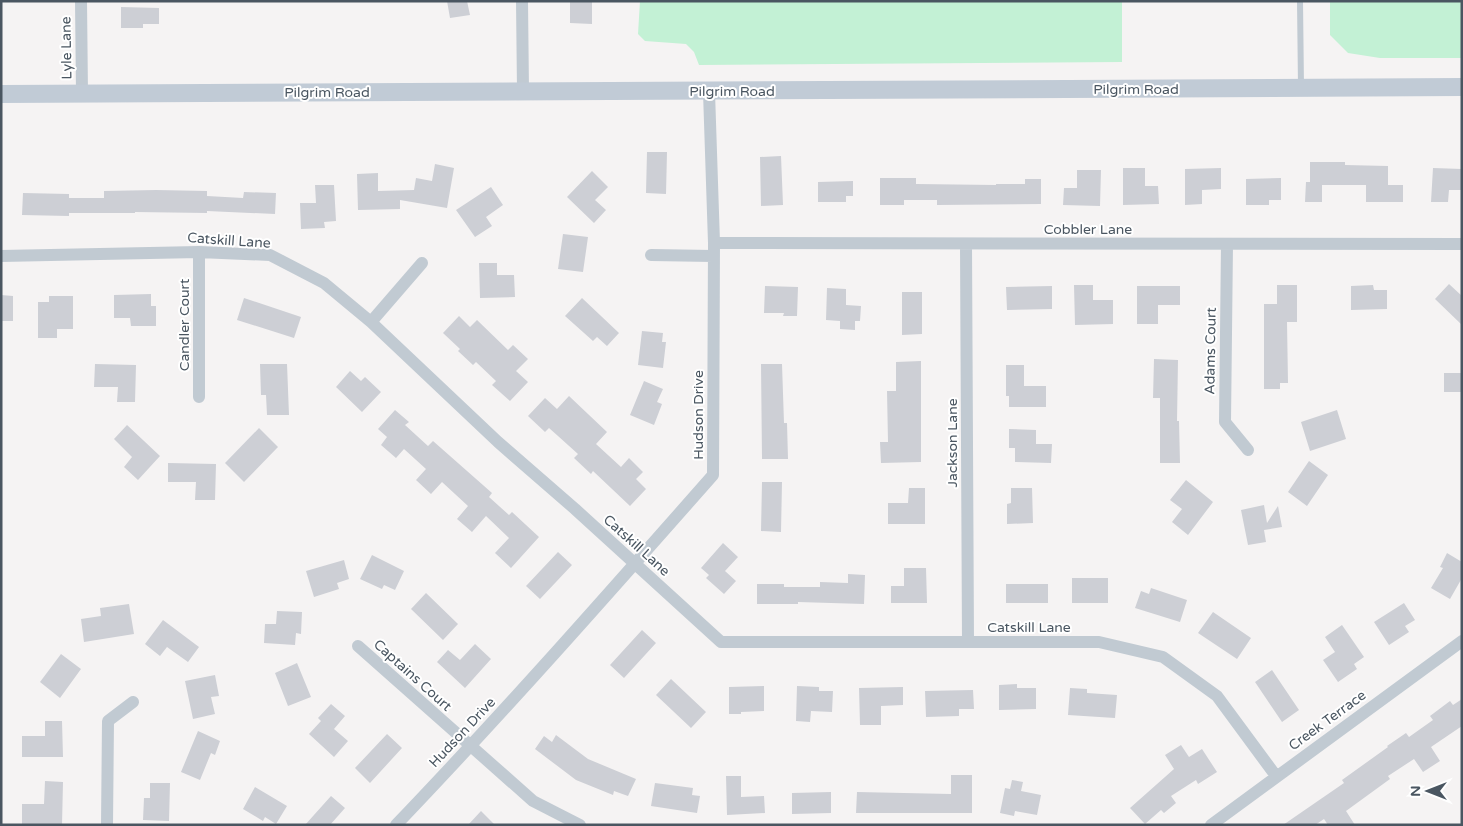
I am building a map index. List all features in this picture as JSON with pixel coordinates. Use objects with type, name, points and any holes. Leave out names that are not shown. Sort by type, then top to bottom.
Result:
[{"type":"street","name":"Lyle Lane","points":[[81,1],[82,94]]},
{"type":"street","points":[[522,1],[523,91]]},
{"type":"street","name":"Pilgrim Road","points":[[1,94],[1462,87]]},
{"type":"street","name":"Hudson Drive","points":[[396,825],[470,747],[713,475],[714,249],[709,92]]},
{"type":"street","name":"Cobbler Lane","points":[[651,254],[714,249],[966,244],[1462,244]]},
{"type":"street","name":"Jackson Lane","points":[[966,244],[968,642]]},
{"type":"street","name":"Adams Court","points":[[1226,244],[1225,422],[1248,450]]},
{"type":"street","name":"Catskill Lane","points":[[1,256],[199,252],[270,255],[324,283],[371,322],[498,442],[575,509],[721,642],[1099,642],[1164,657],[1217,696],[1276,776]]},
{"type":"street","name":"Candler Court","points":[[199,252],[199,397]]},
{"type":"street","points":[[371,322],[422,263]]},
{"type":"street","name":"Creek Terrace","points":[[1211,825],[1462,641]]},
{"type":"street","name":"Captains Court","points":[[358,646],[533,801],[580,825]]},
{"type":"street","points":[[107,825],[108,721],[133,702]]},
{"type":"lane","points":[[1300,1],[1301,88]]},
{"type":"green space","points":[[640,1],[1122,1],[1122,62],[699,65],[694,52],[686,44],[645,41],[638,34]]},
{"type":"green space","points":[[1330,1],[1462,1],[1462,58],[1380,58],[1348,53],[1330,35]]},
{"type":"building","points":[[447,1],[467,1],[470,15],[450,18]]},
{"type":"building","points":[[570,1],[592,1],[592,24],[570,23]]},
{"type":"building","points":[[121,7],[159,8],[159,24],[143,24],[143,28],[121,28]]},
{"type":"building","points":[[647,152],[667,152],[666,194],[646,193]]},
{"type":"building","points":[[781,156],[783,205],[761,206],[760,157]]},
{"type":"building","points":[[1310,162],[1345,162],[1345,165],[1388,166],[1388,185],[1403,185],[1403,202],[1366,202],[1366,185],[1322,185],[1322,202],[1305,202],[1306,182],[1310,182]]},
{"type":"building","points":[[435,164],[454,168],[447,208],[400,200],[400,209],[358,210],[357,174],[378,173],[378,191],[414,190],[416,178],[432,181]]},
{"type":"building","points":[[1123,168],[1145,168],[1145,186],[1158,186],[1159,204],[1123,205]]},
{"type":"building","points":[[1221,168],[1221,189],[1202,190],[1202,204],[1185,205],[1185,169]]},
{"type":"building","points":[[1433,168],[1462,169],[1462,190],[1449,190],[1448,202],[1431,202]]},
{"type":"building","points":[[1077,170],[1101,170],[1100,206],[1063,205],[1064,188],[1077,188]]},
{"type":"building","points":[[592,171],[608,187],[595,200],[606,210],[594,223],[567,197]]},
{"type":"building","points":[[880,178],[916,178],[916,184],[996,185],[1025,184],[1025,179],[1041,179],[1041,204],[937,205],[937,200],[904,200],[904,205],[880,205]]},
{"type":"building","points":[[1281,178],[1281,200],[1269,200],[1269,205],[1246,205],[1246,179]]},
{"type":"building","points":[[853,181],[853,196],[846,196],[846,202],[818,202],[818,182]]},
{"type":"building","points":[[315,185],[334,185],[336,221],[324,222],[325,228],[301,229],[300,203],[316,203]]},
{"type":"building","points":[[491,187],[503,205],[486,217],[492,226],[475,237],[456,210]]},
{"type":"building","points":[[104,191],[207,191],[207,196],[243,198],[244,192],[276,193],[275,214],[207,211],[207,213],[69,213],[69,216],[22,215],[23,193],[69,194],[69,198],[104,198]]},
{"type":"building","points":[[563,234],[588,237],[583,272],[558,269]]},
{"type":"building","points":[[479,263],[497,263],[497,275],[514,275],[515,297],[480,298]]},
{"type":"building","points":[[1449,284],[1462,296],[1462,325],[1435,299]]},
{"type":"building","points":[[1074,285],[1093,285],[1093,300],[1113,300],[1113,324],[1075,325]]},
{"type":"building","points":[[1277,285],[1297,285],[1297,322],[1287,322],[1288,383],[1280,383],[1280,389],[1264,389],[1264,304],[1277,304]]},
{"type":"building","points":[[1373,285],[1374,290],[1387,290],[1387,309],[1351,310],[1351,286]]},
{"type":"building","points":[[765,286],[798,287],[797,316],[783,316],[784,313],[764,313]]},
{"type":"building","points":[[1052,286],[1052,309],[1007,310],[1006,287]]},
{"type":"building","points":[[1137,286],[1180,286],[1180,305],[1158,305],[1158,324],[1137,324]]},
{"type":"building","points":[[827,288],[846,289],[846,305],[861,306],[860,321],[855,321],[855,330],[840,329],[840,321],[826,320]]},
{"type":"building","points":[[902,292],[922,292],[922,334],[902,335]]},
{"type":"building","points":[[151,294],[151,306],[156,306],[156,326],[131,326],[130,318],[114,318],[114,295]]},
{"type":"building","points":[[1,295],[13,296],[13,321],[1,321]]},
{"type":"building","points":[[49,296],[73,296],[73,329],[57,329],[57,338],[38,338],[38,302],[49,302]]},
{"type":"building","points":[[244,298],[301,317],[294,338],[237,320]]},
{"type":"building","points":[[582,298],[619,333],[607,346],[597,337],[593,341],[565,316]]},
{"type":"building","points":[[459,316],[470,327],[477,320],[508,350],[513,345],[528,359],[516,371],[528,382],[510,401],[492,385],[496,381],[476,362],[473,365],[443,333]]},
{"type":"building","points":[[642,331],[663,333],[662,342],[666,342],[663,368],[638,365]]},
{"type":"building","points":[[1154,359],[1178,360],[1177,421],[1179,421],[1180,463],[1160,463],[1160,398],[1153,398]]},
{"type":"building","points":[[921,361],[921,462],[881,463],[880,442],[888,442],[887,391],[896,391],[896,362]]},
{"type":"building","points":[[95,364],[136,365],[135,402],[117,402],[118,387],[94,387]]},
{"type":"building","points":[[260,364],[287,364],[289,415],[267,415],[266,395],[261,395]]},
{"type":"building","points":[[761,364],[782,364],[784,423],[787,423],[788,459],[762,459]]},
{"type":"building","points":[[1006,365],[1024,365],[1024,386],[1046,386],[1046,407],[1009,407],[1009,396],[1006,396]]},
{"type":"building","points":[[350,371],[361,381],[365,377],[381,392],[362,412],[336,387]]},
{"type":"building","points":[[1444,373],[1462,373],[1462,392],[1444,392]]},
{"type":"building","points":[[644,381],[663,389],[657,402],[662,404],[654,425],[630,415]]},
{"type":"building","points":[[569,396],[607,432],[596,444],[621,467],[629,458],[643,472],[636,479],[646,489],[630,506],[593,471],[591,474],[574,458],[578,454],[549,428],[545,432],[528,416],[545,398],[557,409]]},
{"type":"building","points":[[395,410],[409,422],[405,425],[428,446],[433,441],[492,493],[489,497],[509,515],[512,512],[539,537],[511,568],[495,553],[509,538],[486,516],[472,532],[457,519],[468,506],[442,482],[431,494],[416,480],[426,469],[404,449],[396,458],[381,445],[387,437],[378,429]]},
{"type":"building","points":[[1337,410],[1346,439],[1310,451],[1301,422]]},
{"type":"building","points":[[127,425],[160,456],[138,480],[124,467],[132,457],[114,439]]},
{"type":"building","points":[[259,428],[278,447],[244,482],[225,463]]},
{"type":"building","points":[[1009,429],[1036,430],[1036,444],[1052,444],[1051,463],[1015,462],[1015,448],[1009,448]]},
{"type":"building","points":[[1309,461],[1328,475],[1307,506],[1288,492]]},
{"type":"building","points":[[168,463],[216,464],[215,500],[195,500],[196,482],[168,482]]},
{"type":"building","points":[[1186,480],[1213,502],[1188,535],[1172,522],[1182,509],[1170,500]]},
{"type":"building","points":[[762,482],[782,482],[781,532],[761,531]]},
{"type":"building","points":[[909,488],[925,488],[925,524],[888,524],[888,503],[908,503]]},
{"type":"building","points":[[1011,488],[1032,488],[1033,523],[1007,524],[1007,504],[1011,503]]},
{"type":"building","points":[[1264,505],[1267,523],[1278,506],[1282,527],[1264,530],[1266,542],[1248,545],[1241,510]]},
{"type":"building","points":[[723,543],[738,557],[725,571],[736,581],[724,594],[706,578],[709,575],[701,568]]},
{"type":"building","points":[[558,552],[572,565],[540,599],[526,586]]},
{"type":"building","points":[[1447,553],[1462,562],[1462,578],[1450,599],[1431,588],[1443,568],[1440,567]]},
{"type":"building","points":[[372,555],[404,571],[395,590],[384,585],[382,589],[360,579]]},
{"type":"building","points":[[344,560],[349,579],[337,583],[339,589],[314,597],[306,571]]},
{"type":"building","points":[[904,568],[926,568],[927,603],[891,603],[891,586],[904,586]]},
{"type":"building","points":[[848,574],[865,575],[864,604],[798,602],[798,604],[757,604],[757,584],[784,584],[784,587],[820,587],[820,582],[848,583]]},
{"type":"building","points":[[1072,578],[1108,578],[1108,603],[1072,603]]},
{"type":"building","points":[[1006,584],[1048,584],[1048,603],[1006,603]]},
{"type":"building","points":[[1151,588],[1187,600],[1180,622],[1135,608],[1141,591],[1149,594]]},
{"type":"building","points":[[426,593],[458,624],[443,640],[411,609]]},
{"type":"building","points":[[1404,603],[1415,620],[1405,626],[1409,632],[1389,645],[1374,622]]},
{"type":"building","points":[[129,604],[134,634],[84,642],[81,619],[101,616],[100,608]]},
{"type":"building","points":[[277,611],[302,612],[301,634],[296,633],[295,645],[264,643],[265,624],[276,624]]},
{"type":"building","points":[[1213,612],[1251,638],[1237,659],[1198,633]]},
{"type":"building","points":[[163,620],[199,647],[188,662],[167,647],[160,656],[145,644]]},
{"type":"building","points":[[1342,625],[1364,657],[1354,664],[1357,669],[1338,682],[1323,660],[1335,652],[1325,637]]},
{"type":"building","points":[[642,630],[656,643],[624,678],[610,665]]},
{"type":"building","points":[[475,644],[491,659],[465,688],[437,662],[448,650],[460,660]]},
{"type":"building","points":[[61,654],[81,669],[60,698],[40,682]]},
{"type":"building","points":[[297,663],[311,697],[288,706],[275,673]]},
{"type":"building","points":[[1272,670],[1299,710],[1282,722],[1255,682]]},
{"type":"building","points":[[215,675],[219,696],[211,697],[215,714],[193,719],[185,681]]},
{"type":"building","points":[[671,679],[706,712],[691,728],[656,695]]},
{"type":"building","points":[[1017,684],[1017,688],[1036,688],[1036,709],[999,710],[999,685]]},
{"type":"building","points":[[764,686],[764,711],[729,714],[729,687]]},
{"type":"building","points":[[797,686],[819,687],[819,691],[833,691],[832,712],[811,711],[810,722],[796,721]]},
{"type":"building","points":[[903,687],[903,705],[881,706],[881,725],[860,725],[859,688]]},
{"type":"building","points":[[1070,688],[1087,689],[1087,693],[1117,695],[1115,718],[1068,715]]},
{"type":"building","points":[[973,690],[974,709],[959,709],[959,716],[926,717],[925,691]]},
{"type":"building","points":[[1462,699],[1462,726],[1431,747],[1440,761],[1423,772],[1414,759],[1388,776],[1390,779],[1346,811],[1355,825],[1328,825],[1324,819],[1315,825],[1283,825],[1344,783],[1342,780],[1387,746],[1406,733],[1409,737],[1433,720],[1430,716],[1450,701],[1453,705]]},
{"type":"building","points":[[331,704],[345,716],[334,729],[348,741],[334,757],[309,734],[321,721],[318,718]]},
{"type":"building","points":[[45,721],[62,721],[63,757],[22,757],[22,736],[45,736]]},
{"type":"building","points":[[198,731],[220,741],[215,755],[211,753],[200,780],[181,772]]},
{"type":"building","points":[[387,734],[402,748],[370,783],[355,768]]},
{"type":"building","points":[[556,735],[588,759],[636,779],[628,796],[614,791],[613,795],[576,780],[535,749],[544,736],[552,742]]},
{"type":"building","points":[[1181,745],[1189,757],[1202,749],[1217,772],[1198,784],[1196,780],[1171,796],[1176,803],[1164,813],[1161,810],[1145,824],[1130,808],[1174,769],[1165,755]]},
{"type":"building","points":[[951,775],[972,775],[972,813],[856,813],[857,792],[951,794]]},
{"type":"building","points":[[726,776],[741,776],[741,797],[764,796],[765,813],[727,815]]},
{"type":"building","points":[[1012,780],[1023,782],[1021,791],[1041,795],[1037,815],[1015,811],[1014,816],[1000,813],[1005,788],[1010,789]]},
{"type":"building","points":[[45,781],[63,782],[62,825],[22,825],[22,804],[44,804]]},
{"type":"building","points":[[150,783],[170,783],[169,821],[143,820],[144,798],[150,798]]},
{"type":"building","points":[[655,783],[693,788],[692,795],[700,796],[697,813],[651,806]]},
{"type":"building","points":[[255,787],[287,806],[276,824],[265,817],[263,821],[243,809]]},
{"type":"building","points":[[831,792],[831,813],[792,814],[792,793]]},
{"type":"building","points":[[331,796],[345,808],[330,825],[305,825]]},
{"type":"building","points":[[481,811],[495,825],[468,825]]}]
